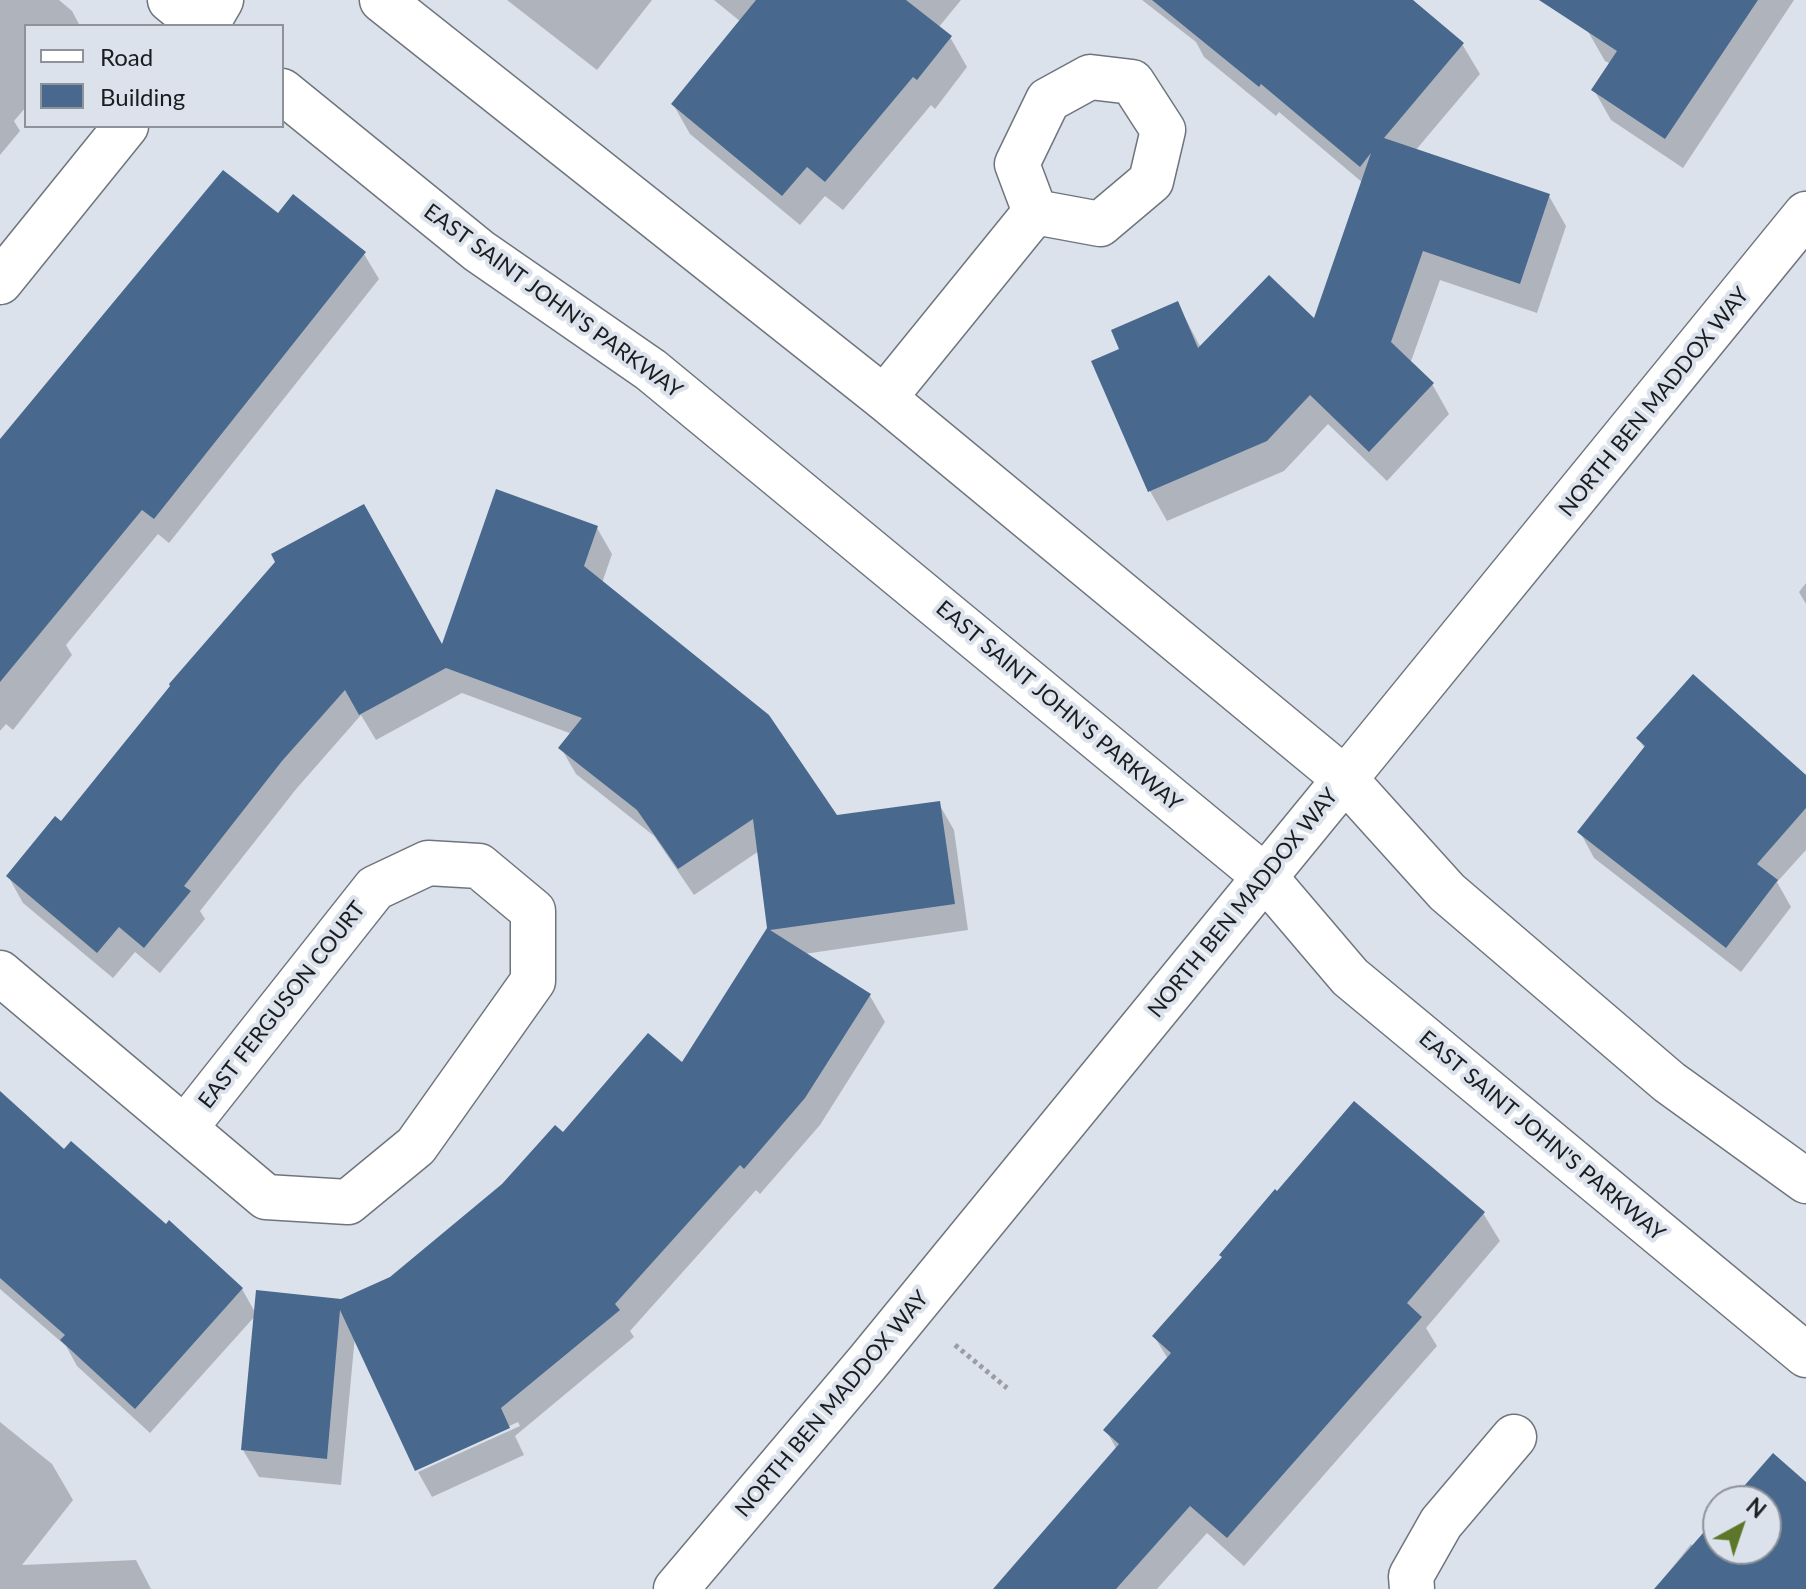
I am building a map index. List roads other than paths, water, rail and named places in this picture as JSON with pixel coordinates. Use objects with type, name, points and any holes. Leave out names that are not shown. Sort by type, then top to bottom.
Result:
[{"type":"main road","points":[[170,0],[201,24]]},
{"type":"main road","points":[[205,24],[221,0]]},
{"type":"main road","points":[[382,0],[884,398],[1345,779],[1447,892],[1669,1082],[1806,1181]]},
{"type":"main road","name":"EAST SAINT JOHN'S PARKWAY","points":[[284,93],[479,251],[651,370],[1264,876],[1350,977],[1806,1355]]},
{"type":"main road","points":[[0,282],[124,128]]},
{"type":"main road","points":[[884,398],[1035,212]]},
{"type":"main road","name":"NORTH BEN MADDOX WAY","points":[[676,1589],[912,1308],[1806,214]]},
{"type":"main road","name":"EAST FERGUSON COURT","points":[[0,973],[266,1197],[348,1202],[416,1146],[533,981],[533,911],[479,866],[428,863],[375,888],[185,1128]]},
{"type":"main road","points":[[1412,1589],[1411,1576],[1441,1523],[1514,1437]]}]
